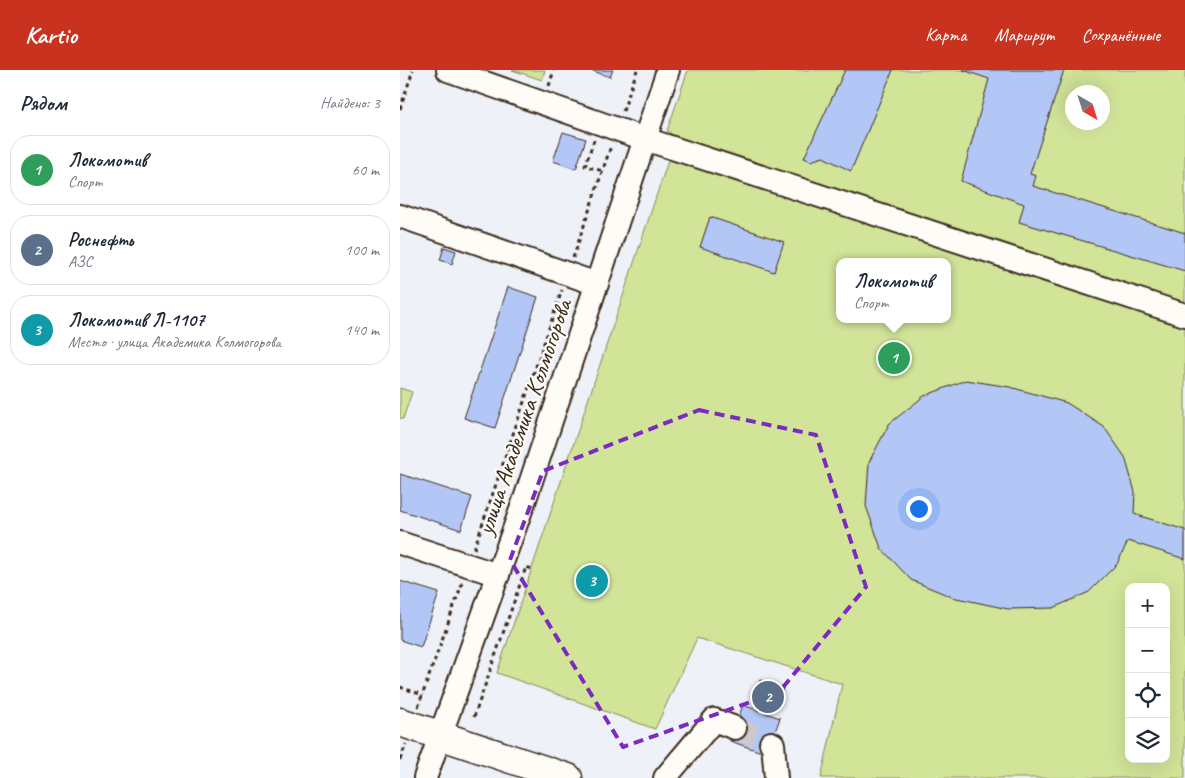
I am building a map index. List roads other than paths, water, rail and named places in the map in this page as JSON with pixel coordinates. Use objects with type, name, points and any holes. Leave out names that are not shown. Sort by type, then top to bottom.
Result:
[{"type":"main road","points":[[406,724],[568,778]]},
{"type":"street","points":[[448,70],[645,139],[1185,315]]},
{"type":"street","name":"улица Академика Колмогорова","points":[[425,778],[498,575],[668,70]]},
{"type":"street","points":[[400,216],[597,284]]},
{"type":"street","points":[[400,543],[498,575]]},
{"type":"street","points":[[665,778],[714,720],[735,728]]},
{"type":"street","points":[[771,743],[773,744],[776,778]]},
{"type":"tunnel","points":[[735,728],[771,743]]},
{"type":"place","name":"Локомотив","points":[[894,358]]},
{"type":"place","name":"Локомотив Л-1107","points":[[592,581]]},
{"type":"place","name":"Роснефть","points":[[768,697]]}]
